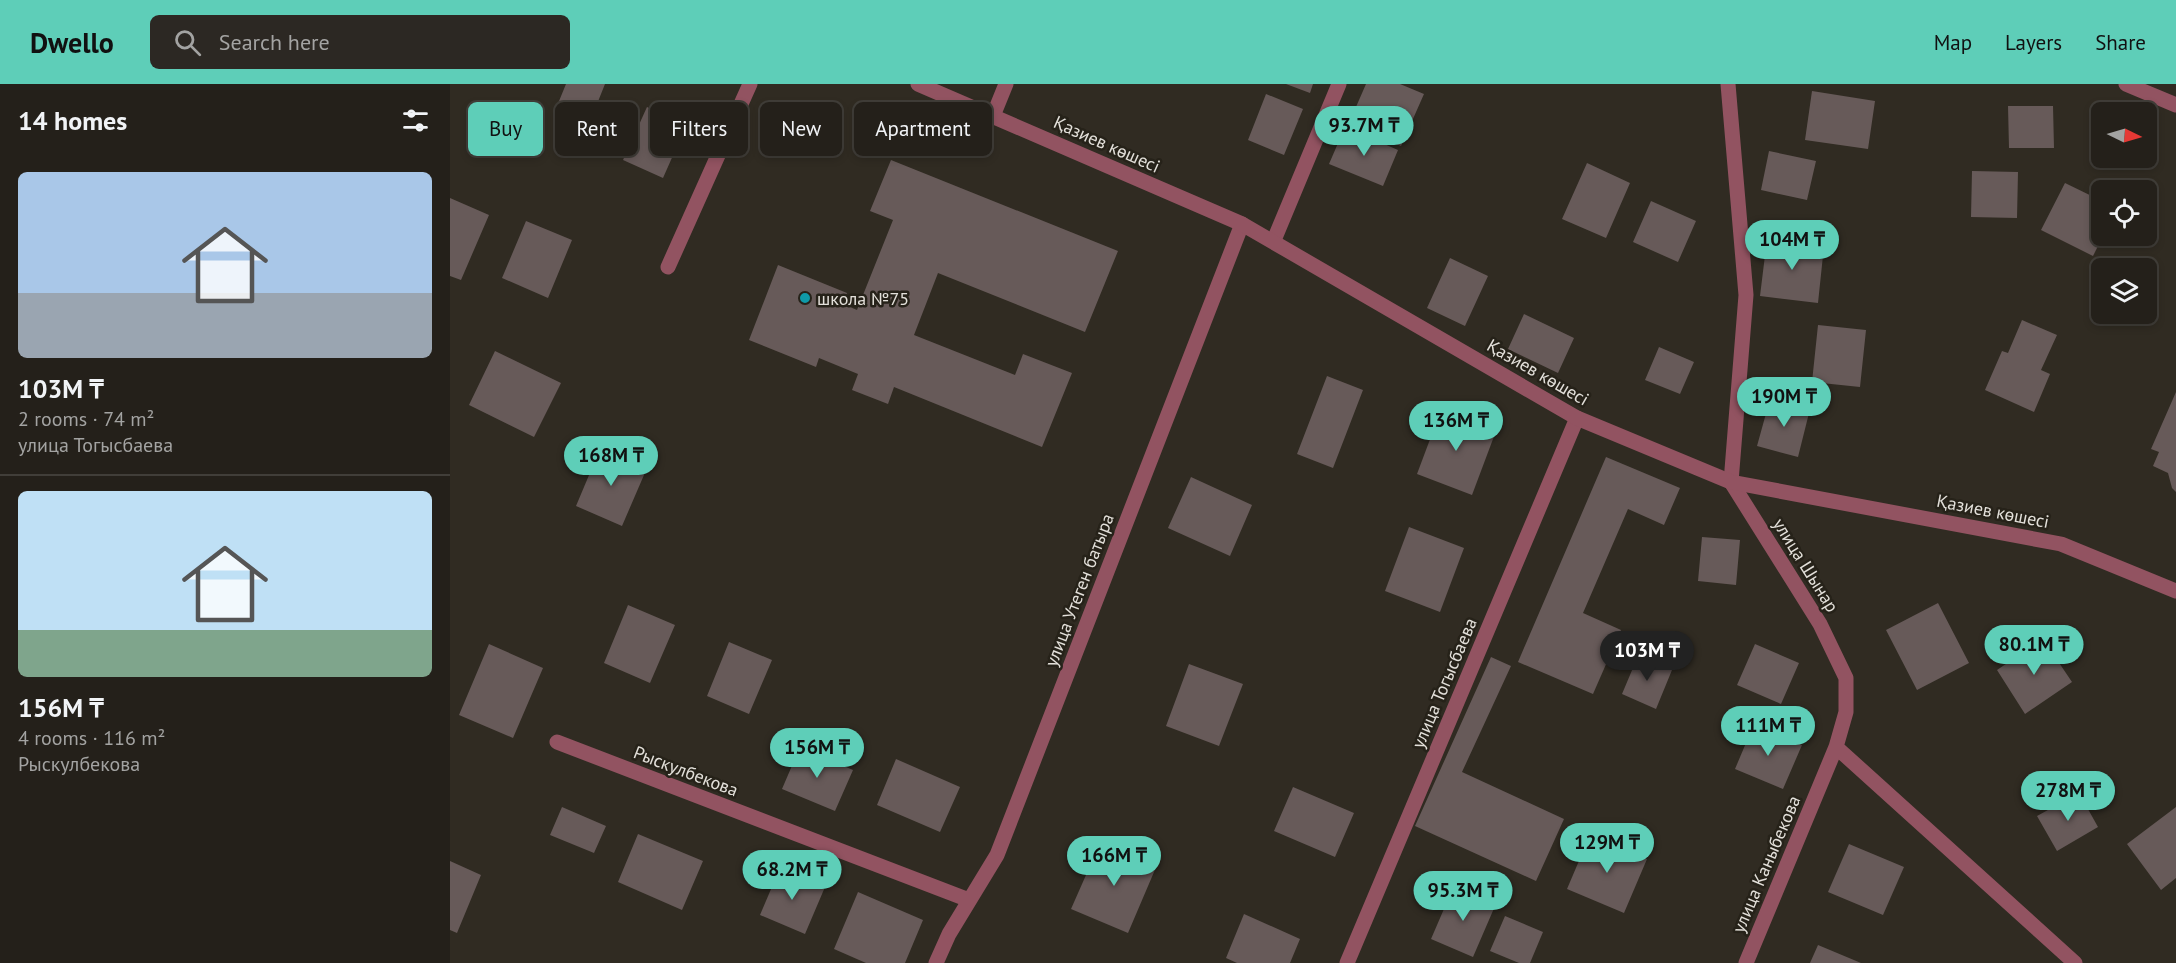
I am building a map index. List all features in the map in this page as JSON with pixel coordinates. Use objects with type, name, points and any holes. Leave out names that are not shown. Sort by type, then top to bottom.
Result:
[{"type":"street","points":[[668,267],[750,84]]},
{"type":"street","name":"Қазиев көшесі","points":[[918,84],[1242,224],[1274,240],[1577,418],[1731,482],[2061,544],[2176,591]]},
{"type":"street","points":[[993,116],[1006,84]]},
{"type":"street","points":[[1274,240],[1339,84]]},
{"type":"street","points":[[1728,84],[1746,295],[1731,482]]},
{"type":"street","points":[[2126,84],[2176,105]]},
{"type":"street","name":"улица Утеген батыра","points":[[936,963],[949,934],[997,855],[1242,224]]},
{"type":"street","name":"улица Тогысбаева","points":[[1347,963],[1577,418]]},
{"type":"street","name":"улица Шынар","points":[[1731,482],[1820,624],[1846,678],[1846,712],[1836,747]]},
{"type":"street","name":"Рыскулбекова","points":[[557,742],[969,900]]},
{"type":"street","points":[[1836,747],[2075,963]]},
{"type":"street","name":"улица Каныбекова","points":[[1746,963],[1836,747]]},
{"type":"building","points":[[566,84],[605,84],[598,102],[559,102]]},
{"type":"building","points":[[1286,84],[1313,84],[1310,93]]},
{"type":"building","points":[[1366,84],[1400,84],[1424,94],[1401,146],[1349,123]]},
{"type":"building","points":[[1812,91],[1875,101],[1868,149],[1805,140]]},
{"type":"building","points":[[1266,94],[1303,109],[1284,155],[1248,140]]},
{"type":"building","points":[[2008,106],[2053,106],[2054,148],[2009,148]]},
{"type":"building","points":[[647,107],[650,108],[650,156],[673,156],[663,178],[623,160],[625,156],[638,156],[638,127]]},
{"type":"building","points":[[1345,127],[1398,150],[1383,186],[1329,164]]},
{"type":"building","points":[[1769,151],[1816,161],[1807,200],[1761,190]]},
{"type":"building","name":"школа №75","points":[[891,160],[1118,251],[1085,332],[938,273],[914,335],[1015,375],[1023,354],[1072,373],[1042,447],[894,387],[888,404],[852,390],[858,374],[819,358],[816,367],[749,340],[778,265],[847,293],[843,304],[857,310],[893,220],[870,211]]},
{"type":"building","points":[[1587,163],[1630,183],[1606,238],[1562,219]]},
{"type":"building","points":[[1972,171],[2018,172],[2017,218],[1971,217]]},
{"type":"building","points":[[2065,183],[2091,196],[2091,246],[2098,246],[2093,256],[2041,230]]},
{"type":"building","points":[[450,198],[489,215],[461,280],[450,276]]},
{"type":"building","points":[[1651,201],[1696,221],[1678,262],[1633,242]]},
{"type":"building","points":[[526,221],[572,240],[548,298],[502,278]]},
{"type":"building","points":[[1767,239],[1824,246],[1818,303],[1760,296]]},
{"type":"building","points":[[1450,258],[1488,276],[1465,326],[1427,308]]},
{"type":"building","points":[[1524,314],[1574,338],[1558,373],[1508,349]]},
{"type":"building","points":[[2022,320],[2057,335],[2041,370],[2050,374],[2034,412],[1985,390],[2002,351],[2008,353]]},
{"type":"building","points":[[1818,325],[1866,330],[1860,387],[1812,382]]},
{"type":"building","points":[[1659,347],[1694,362],[1680,394],[1645,380]]},
{"type":"building","points":[[495,351],[561,383],[534,437],[469,405]]},
{"type":"building","points":[[1327,376],[1363,390],[1333,468],[1297,454]]},
{"type":"building","points":[[2176,392],[2176,492],[2172,488],[2168,473],[2153,466],[2159,452],[2151,449]]},
{"type":"building","points":[[1770,399],[1810,409],[1798,457],[1757,446]]},
{"type":"building","points":[[1441,410],[1496,431],[1472,495],[1417,474]]},
{"type":"building","points":[[600,449],[647,468],[622,526],[576,506]]},
{"type":"building","points":[[1606,457],[1680,488],[1664,525],[1628,509],[1583,613],[1621,630],[1593,694],[1518,662]]},
{"type":"building","points":[[1191,477],[1252,505],[1230,556],[1168,528]]},
{"type":"building","points":[[1409,527],[1464,548],[1440,612],[1385,591]]},
{"type":"building","points":[[1702,537],[1740,540],[1736,585],[1698,581]]},
{"type":"building","points":[[1938,603],[1969,663],[1917,690],[1886,630]]},
{"type":"building","points":[[628,605],[675,625],[650,683],[604,663]]},
{"type":"building","points":[[2043,639],[2072,682],[2025,714],[1997,670]]},
{"type":"building","points":[[729,642],[772,660],[749,714],[707,696]]},
{"type":"building","points":[[489,644],[543,668],[513,738],[459,715]]},
{"type":"building","points":[[1755,644],[1799,663],[1781,704],[1737,685]]},
{"type":"building","points":[[1638,656],[1672,670],[1656,709],[1622,694]]},
{"type":"building","points":[[1491,657],[1511,666],[1462,772],[1564,819],[1536,881],[1415,826]]},
{"type":"building","points":[[1189,664],[1243,684],[1219,746],[1166,726]]},
{"type":"building","points":[[1754,724],[1802,745],[1783,789],[1735,769]]},
{"type":"building","points":[[800,747],[853,770],[835,811],[782,789]]},
{"type":"building","points":[[896,759],[960,787],[940,832],[877,805]]},
{"type":"building","points":[[1293,787],[1354,813],[1335,857],[1274,831]]},
{"type":"building","points":[[2079,793],[2098,827],[2057,851],[2037,816]]},
{"type":"building","points":[[562,807],[606,826],[594,853],[550,835]]},
{"type":"building","points":[[2176,807],[2176,878],[2161,890],[2127,844]]},
{"type":"building","points":[[638,834],[703,861],[682,910],[618,882]]},
{"type":"building","points":[[1590,835],[1647,859],[1624,913],[1567,889]]},
{"type":"building","points":[[1101,841],[1157,865],[1128,933],[1071,909]]},
{"type":"building","points":[[1849,844],[1904,867],[1883,915],[1828,892]]},
{"type":"building","points":[[450,861],[481,875],[457,933],[450,930]]},
{"type":"building","points":[[780,868],[825,887],[805,934],[760,915]]},
{"type":"building","points":[[1453,888],[1495,906],[1473,957],[1431,939]]},
{"type":"building","points":[[858,892],[923,920],[905,963],[866,963],[834,949]]},
{"type":"building","points":[[1244,914],[1300,939],[1290,963],[1237,963],[1226,958]]},
{"type":"building","points":[[1505,916],[1543,932],[1530,963],[1519,963],[1490,951]]},
{"type":"building","points":[[1818,945],[1861,963],[1810,963]]},
{"type":"place","name":"школа №75","points":[[805,298]]}]
